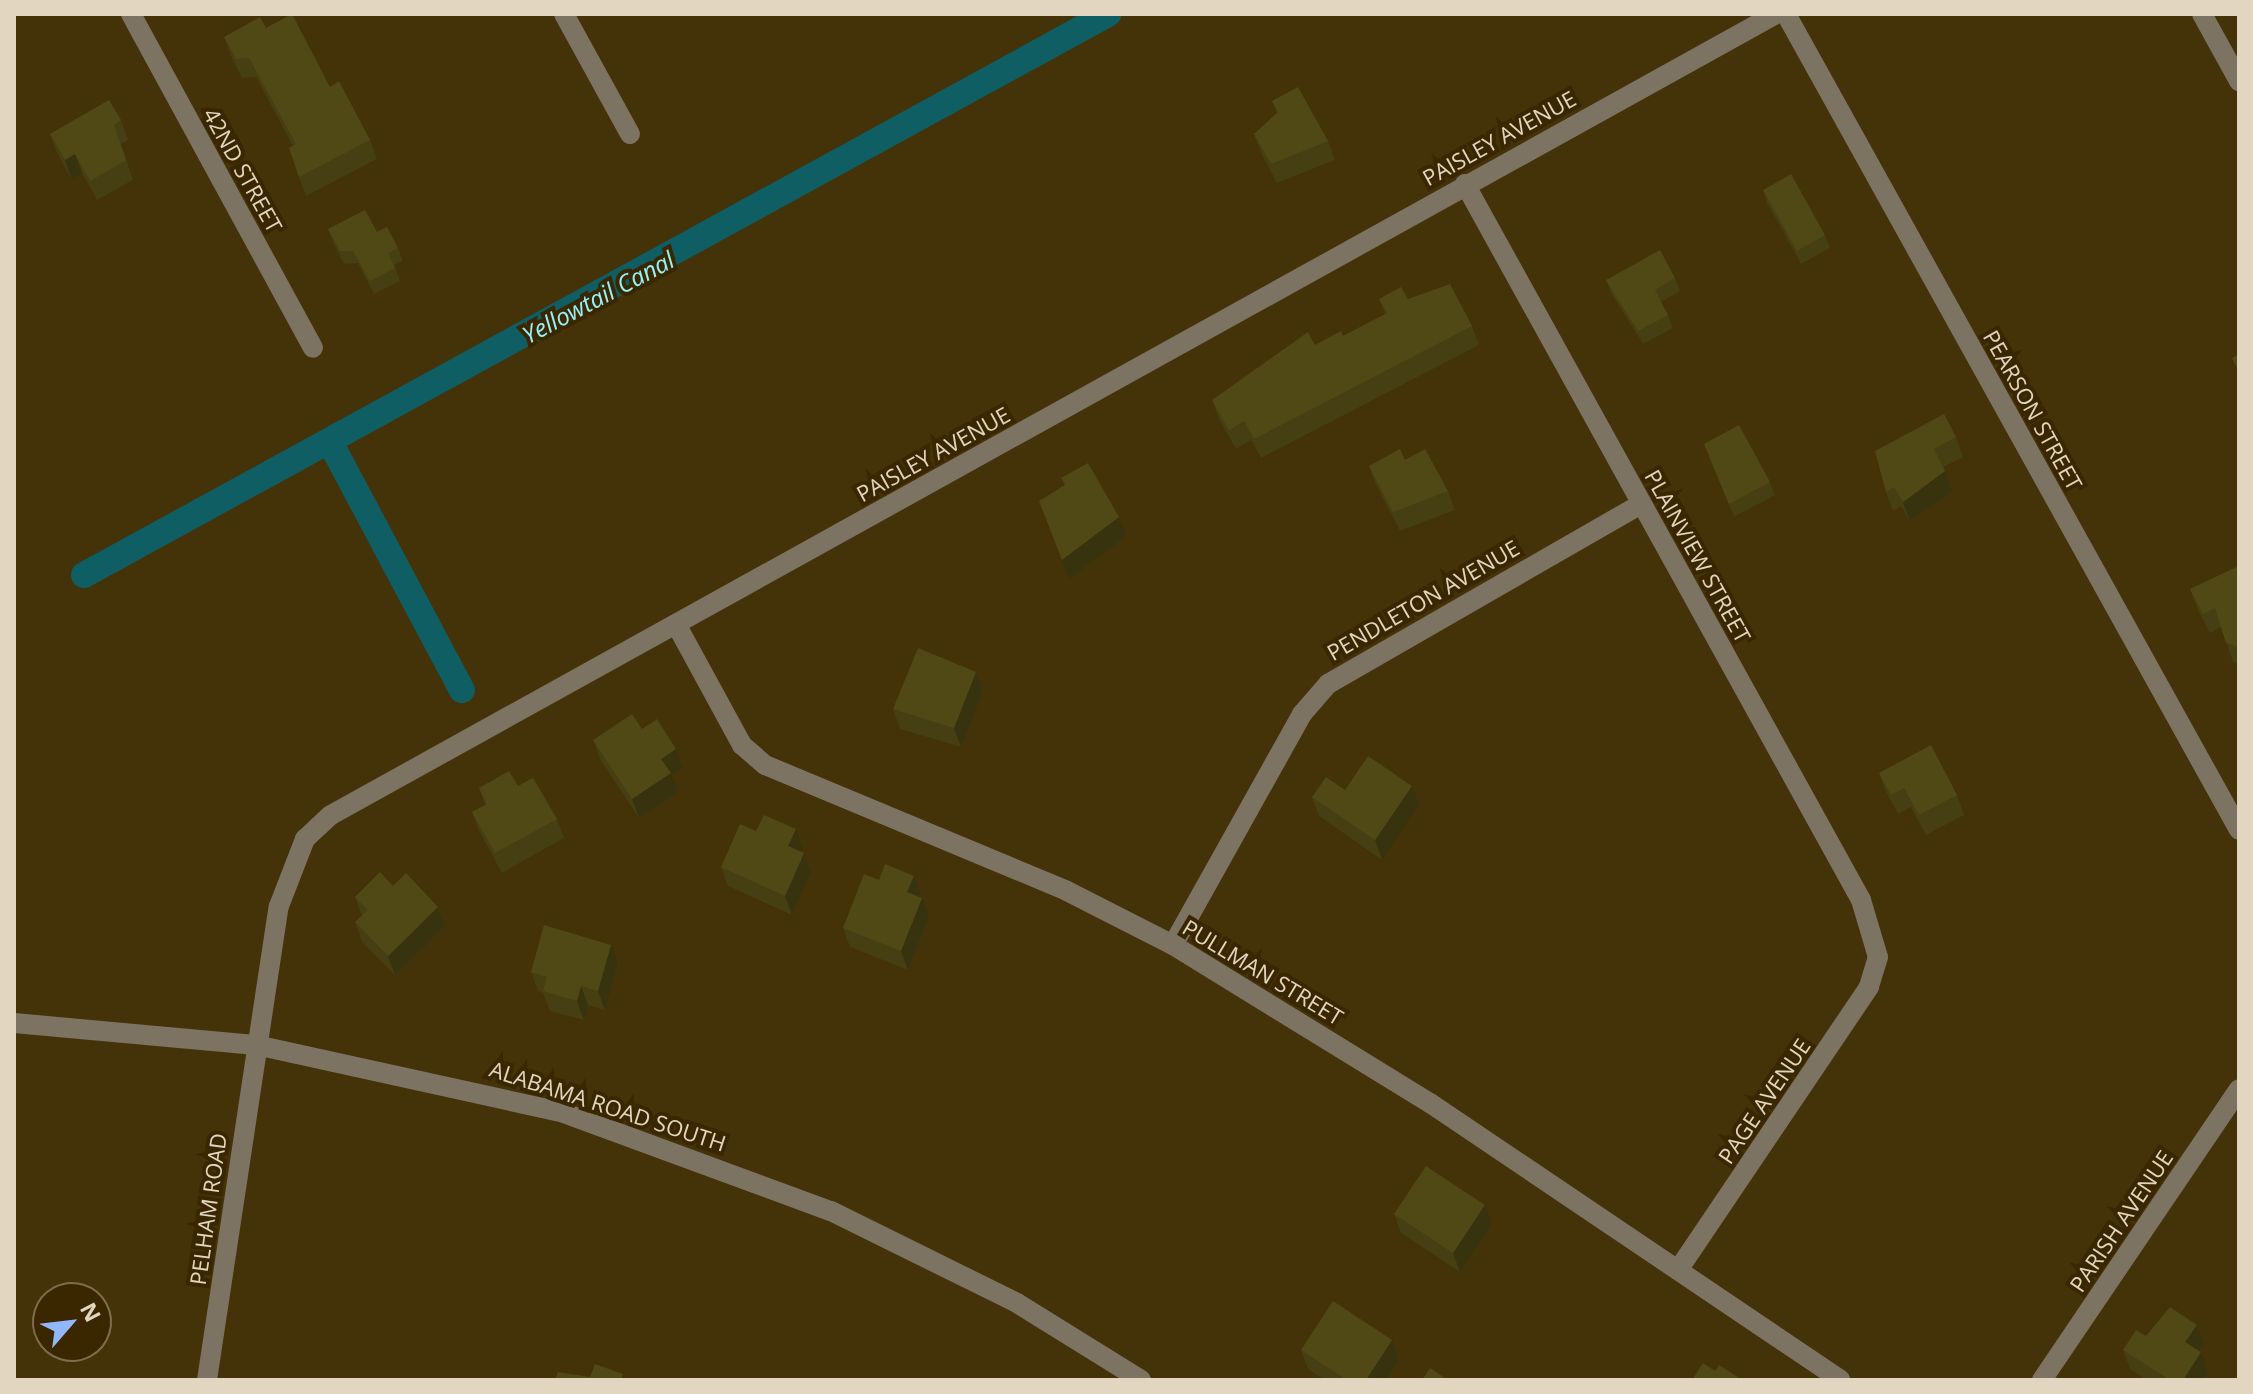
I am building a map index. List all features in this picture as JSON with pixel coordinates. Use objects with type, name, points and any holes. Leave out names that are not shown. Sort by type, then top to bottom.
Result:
[{"type":"street","name":"42ND STREET","points":[[131,14],[313,348]]},
{"type":"street","points":[[564,14],[630,134]]},
{"type":"street","name":"PAISLEY AVENUE","points":[[256,1045],[279,906],[305,839],[331,815],[1776,14]]},
{"type":"street","name":"PEARSON STREET","points":[[1786,14],[2239,830]]},
{"type":"street","points":[[2202,14],[2239,81]]},
{"type":"street","name":"PLAINVIEW STREET","points":[[1465,184],[1861,900],[1878,957]]},
{"type":"street","name":"PENDLETON AVENUE","points":[[1173,945],[1302,714],[1328,684],[1641,504]]},
{"type":"street","name":"PULLMAN STREET","points":[[676,624],[742,745],[765,765],[1067,891],[1173,945],[1319,1032],[1680,1267],[1840,1380]]},
{"type":"street","name":"PAGE AVENUE","points":[[1680,1267],[1869,987],[1878,957]]},
{"type":"street","name":"ALABAMA ROAD SOUTH","points":[[14,1023],[256,1045],[483,1090],[700,1158],[945,1263],[1141,1380]]},
{"type":"street","name":"PELHAM ROAD","points":[[207,1380],[256,1045]]},
{"type":"street","name":"PARISH AVENUE","points":[[2042,1380],[2239,1089]]},
{"type":"building","points":[[292,14],[330,87],[339,81],[370,140],[299,177],[289,148],[296,144],[249,58],[236,59],[224,37],[260,17],[266,28]]},
{"type":"building","points":[[1298,87],[1328,141],[1271,164],[1254,134],[1278,112],[1272,101]]},
{"type":"building","points":[[109,100],[121,120],[114,125],[126,160],[90,181],[75,154],[65,160],[50,134]]},
{"type":"building","points":[[1791,174],[1825,235],[1797,251],[1763,190]]},
{"type":"building","points":[[365,210],[377,232],[387,227],[398,248],[388,253],[395,268],[370,281],[353,251],[340,251],[328,229]]},
{"type":"building","points":[[1660,250],[1675,278],[1655,290],[1668,315],[1638,331],[1606,280]]},
{"type":"building","points":[[1450,284],[1472,326],[1254,439],[1244,421],[1229,430],[1212,400],[1308,332],[1315,345],[1341,331],[1343,336],[1387,313],[1379,299],[1401,287],[1408,299]]},
{"type":"building","points":[[2239,354],[2239,372],[2232,358]]},
{"type":"building","points":[[1944,414],[1956,437],[1934,449],[1945,471],[1903,502],[1894,487],[1886,492],[1875,451]]},
{"type":"building","points":[[1739,425],[1770,482],[1729,504],[1704,444]]},
{"type":"building","points":[[1400,449],[1405,460],[1425,449],[1448,491],[1393,512],[1369,466]]},
{"type":"building","points":[[1088,463],[1119,517],[1062,560],[1039,501],[1065,485],[1061,478]]},
{"type":"building","points":[[2239,566],[2239,647],[2226,643],[2215,608],[2203,614],[2190,589]]},
{"type":"building","points":[[918,648],[976,672],[954,728],[893,709]]},
{"type":"building","points":[[632,714],[642,729],[657,719],[676,749],[661,759],[671,773],[632,799],[593,740]]},
{"type":"building","points":[[1931,745],[1957,795],[1919,815],[1904,788],[1891,795],[1879,773]]},
{"type":"building","points":[[1368,756],[1412,786],[1375,840],[1312,797],[1326,777],[1345,790]]},
{"type":"building","points":[[509,771],[518,786],[533,778],[557,819],[495,853],[472,812],[487,804],[479,788]]},
{"type":"building","points":[[764,815],[796,829],[788,846],[804,853],[785,896],[721,867],[740,824],[756,831]]},
{"type":"building","points":[[885,864],[914,876],[907,892],[922,898],[901,951],[843,928],[864,874],[879,880]]},
{"type":"building","points":[[380,872],[393,886],[406,873],[438,907],[388,956],[355,922],[368,910],[355,897]]},
{"type":"building","points":[[544,925],[611,945],[598,991],[581,986],[577,1001],[543,991],[547,977],[531,972]]},
{"type":"building","points":[[1426,1166],[1485,1205],[1453,1253],[1394,1214]]},
{"type":"building","points":[[1333,1301],[1392,1340],[1366,1380],[1347,1380],[1301,1350]]},
{"type":"building","points":[[2170,1307],[2197,1325],[2185,1342],[2201,1352],[2183,1380],[2170,1380],[2123,1350],[2136,1330],[2146,1336]]},
{"type":"building","points":[[1703,1363],[1715,1371],[1719,1365],[1742,1380],[1692,1380]]},
{"type":"building","points":[[595,1364],[623,1374],[621,1380],[555,1380],[558,1372],[590,1377]]},
{"type":"building","points":[[1430,1368],[1448,1380],[1422,1380]]},
{"type":"waterway","name":"Yellowtail Canal","points":[[84,575],[1108,14]]},
{"type":"waterway","points":[[330,442],[462,690]]}]
